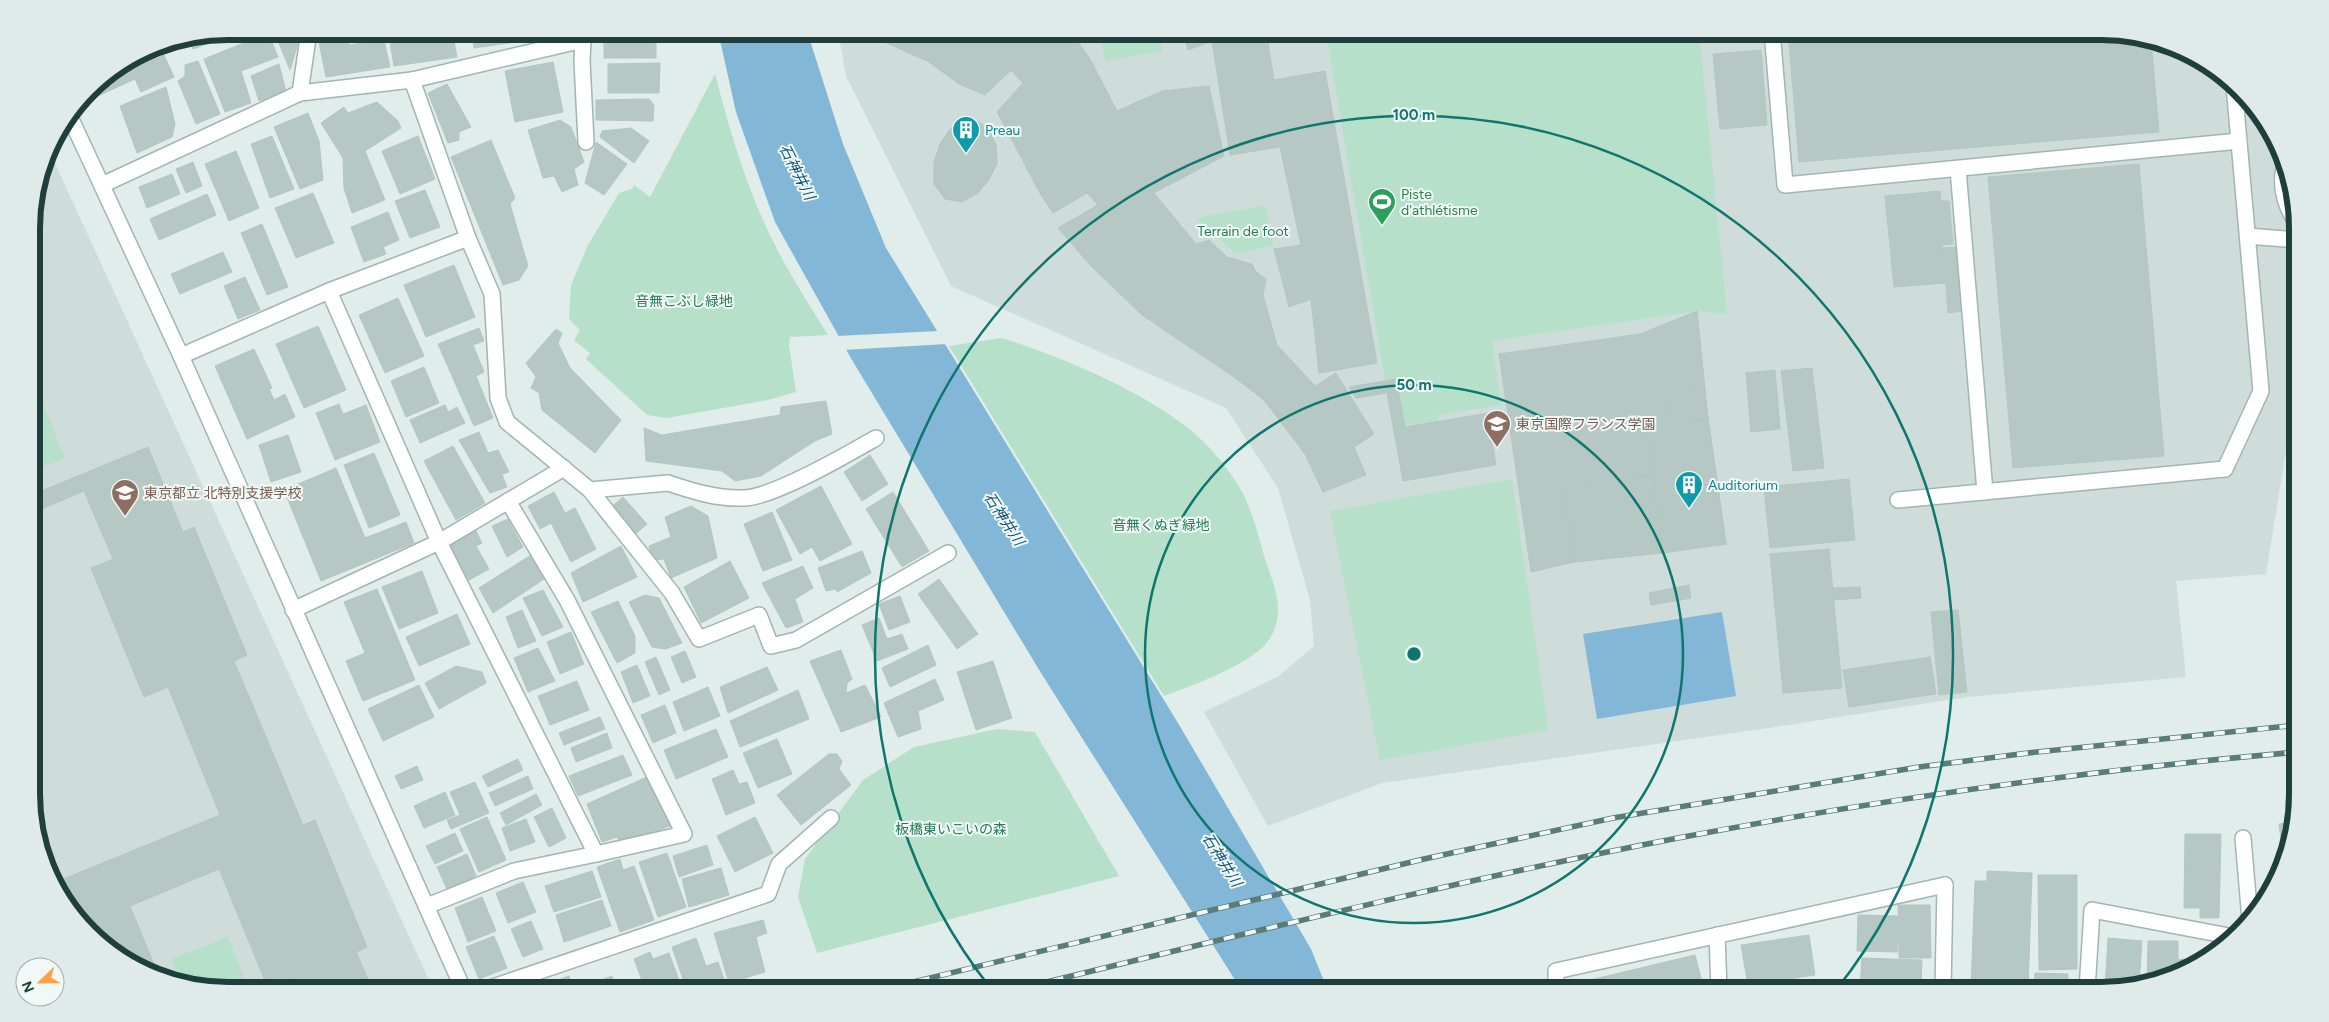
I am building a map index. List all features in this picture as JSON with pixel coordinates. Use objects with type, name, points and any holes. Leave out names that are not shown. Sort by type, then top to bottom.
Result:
[{"type":"street","points":[[300,93],[309,40]]},
{"type":"street","points":[[102,185],[300,93],[412,80],[570,40]]},
{"type":"street","points":[[586,40],[586,142]]},
{"type":"street","points":[[1773,40],[1785,185],[2239,141]]},
{"type":"street","points":[[412,80],[468,238],[492,294],[498,398],[507,422],[590,490],[636,545],[672,593],[699,639],[759,615],[771,646],[796,640],[948,553]]},
{"type":"street","points":[[1898,500],[2225,470],[2262,391],[2235,96]]},
{"type":"street","points":[[73,123],[181,356],[460,982]]},
{"type":"street","points":[[1958,168],[1986,492]]},
{"type":"street","points":[[2284,184],[2283,190],[2286,199]]},
{"type":"street","points":[[2248,236],[2289,239]]},
{"type":"street","points":[[181,356],[329,291],[468,238]]},
{"type":"street","points":[[329,291],[439,542],[596,854]]},
{"type":"street","points":[[590,490],[668,483],[702,495],[744,498],[773,491],[876,438]]},
{"type":"street","points":[[293,610],[439,542],[564,468]]},
{"type":"street","points":[[426,906],[514,871],[684,834],[567,600],[508,501]]},
{"type":"street","points":[[508,982],[768,894],[779,864],[831,818]]},
{"type":"street","points":[[2243,838],[2252,905]]},
{"type":"street","points":[[1556,982],[1556,971],[1945,885],[1943,982]]},
{"type":"street","points":[[2088,982],[2092,910],[2225,935]]},
{"type":"street","points":[[1717,935],[1719,982]]},
{"type":"shaded area","points":[[840,40],[2113,40],[2149,46],[2173,54],[2195,65],[2215,79],[2242,104],[2270,145],[2283,180],[2289,216],[2289,451],[2286,451],[2266,574],[2176,581],[2186,677],[1967,697],[1769,728],[1382,783],[1268,826],[1204,712],[1279,676],[1314,646],[1310,600],[1278,488],[1226,408],[951,286],[846,76]]},
{"type":"shaded area","name":"東京都立 北特別支援学校","points":[[53,159],[430,982],[216,982],[180,976],[145,963],[104,935],[79,908],[59,877],[46,842],[40,806],[40,216],[46,180]]},
{"type":"green space","points":[[1100,40],[1160,40],[1162,51],[1106,61]]},
{"type":"green space","points":[[1328,40],[1700,40],[1727,314],[1697,311],[1492,341],[1501,405],[1438,415],[1439,421],[1393,427]]},
{"type":"green space","name":"音無こぶし緑地","points":[[715,74],[739,158],[754,199],[772,239],[798,287],[828,335],[790,337],[789,345],[796,392],[768,400],[667,418],[647,415],[586,359],[590,353],[574,340],[580,330],[569,319],[571,285],[588,245],[619,193],[632,189],[634,185],[650,197]]},
{"type":"green space","name":"Terrain de foot","points":[[1265,205],[1273,245],[1236,254],[1196,218]]},
{"type":"green space","name":"音無くぬぎ緑地","points":[[1002,338],[1074,365],[1123,387],[1188,428],[1216,455],[1233,477],[1247,502],[1276,593],[1278,614],[1276,623],[1271,637],[1262,648],[1229,669],[1164,696],[949,346]]},
{"type":"green space","points":[[40,396],[65,458],[40,468]]},
{"type":"green space","points":[[1512,479],[1548,730],[1380,760],[1330,511]]},
{"type":"green space","name":"板橋東いこいの森","points":[[997,729],[1035,732],[1119,876],[817,953],[798,897],[805,859],[863,780],[914,747]]},
{"type":"green space","points":[[228,937],[246,982],[216,982],[180,976],[178,975],[171,959]]},
{"type":"water","name":"石神井川","points":[[720,40],[810,40],[843,144],[886,248],[1178,723],[1311,949],[1324,982],[1236,982],[1041,673],[852,360],[775,222],[736,112]]},
{"type":"water","points":[[1722,612],[1736,696],[1597,719],[1583,634]]},
{"type":"pier","points":[[939,331],[947,344],[843,350],[836,336]]},
{"type":"building","points":[[218,40],[193,49],[191,44]]},
{"type":"building","points":[[251,40],[271,40],[278,57],[241,71],[251,103],[225,112],[204,59]]},
{"type":"building","points":[[278,40],[297,40],[298,43],[290,70]]},
{"type":"building","points":[[347,40],[349,45],[384,40],[390,67],[326,77],[319,42]]},
{"type":"building","points":[[390,40],[454,40],[457,57],[394,66]]},
{"type":"building","points":[[473,40],[515,40],[515,42],[474,48]]},
{"type":"building","points":[[604,40],[656,40],[656,58],[604,58]]},
{"type":"building","points":[[880,40],[1076,40],[1090,59],[1117,111],[1162,91],[1209,86],[1224,156],[1154,193],[1196,244],[1209,240],[1227,257],[1252,264],[1256,272],[1266,279],[1263,295],[1277,345],[1315,386],[1336,373],[1374,434],[1354,447],[1366,475],[1323,492],[1305,454],[1264,400],[1234,377],[1142,315],[1090,265],[1058,228],[1098,205],[1087,193],[1053,213],[1041,195],[997,112],[1023,83],[1011,70],[985,95],[959,84],[929,62]]},
{"type":"building","points":[[1185,40],[1267,40],[1274,80],[1325,71],[1377,363],[1319,373],[1311,299],[1289,307],[1274,249],[1301,245],[1280,147],[1230,155],[1212,41],[1188,50]]},
{"type":"building","points":[[1789,40],[2113,40],[2152,47],[2159,132],[1799,162]]},
{"type":"building","points":[[1761,50],[1767,125],[1720,129],[1713,54]]},
{"type":"building","points":[[154,55],[156,59],[164,55],[174,77],[141,92],[135,79],[92,99],[114,79],[134,65]]},
{"type":"building","points":[[198,61],[220,114],[196,124],[178,81],[185,76],[185,65]]},
{"type":"building","points":[[553,62],[563,112],[515,122],[505,71]]},
{"type":"building","points":[[660,63],[659,93],[608,93],[608,64]]},
{"type":"building","points":[[279,64],[286,92],[259,101],[251,76]]},
{"type":"building","points":[[447,84],[471,127],[459,132],[459,140],[448,143],[428,93]]},
{"type":"building","points":[[166,87],[175,124],[172,137],[137,153],[120,106]]},
{"type":"building","points":[[649,99],[654,105],[653,121],[596,120],[596,100]]},
{"type":"building","points":[[377,102],[398,121],[401,128],[365,151],[385,200],[352,213],[344,188],[343,158],[321,123],[344,107],[348,113]]},
{"type":"building","points":[[308,113],[319,141],[323,180],[300,189],[274,127]]},
{"type":"building","points":[[560,120],[571,127],[584,162],[574,169],[578,185],[562,192],[554,176],[543,178],[528,130]]},
{"type":"building","name":"Preau","points":[[976,120],[988,128],[996,145],[997,164],[989,180],[978,193],[962,202],[945,199],[934,184],[934,162],[940,144],[950,129],[962,122]]},
{"type":"building","points":[[631,128],[649,141],[634,163],[600,137],[602,131]]},
{"type":"building","points":[[272,136],[294,189],[270,198],[251,144]]},
{"type":"building","points":[[418,136],[435,179],[400,194],[382,151]]},
{"type":"building","points":[[491,140],[515,198],[510,204],[528,266],[519,280],[503,285],[451,157]]},
{"type":"building","points":[[596,142],[627,164],[604,195],[585,183]]},
{"type":"building","points":[[236,151],[259,208],[229,221],[205,164]]},
{"type":"building","points":[[193,162],[202,186],[186,193],[176,169]]},
{"type":"building","points":[[2139,164],[2164,456],[2013,468],[1988,177]]},
{"type":"building","points":[[172,174],[180,194],[147,208],[139,187]]},
{"type":"building","points":[[425,190],[440,227],[410,238],[395,201]]},
{"type":"building","points":[[1940,191],[1941,201],[1949,201],[1953,244],[1942,245],[1945,283],[1894,287],[1885,196]]},
{"type":"building","points":[[313,193],[334,243],[296,258],[275,208]]},
{"type":"building","points":[[207,194],[216,215],[159,240],[150,219]]},
{"type":"building","points":[[388,212],[399,240],[383,247],[386,254],[364,262],[351,227]]},
{"type":"building","points":[[262,224],[288,287],[267,295],[241,233]]},
{"type":"building","points":[[1958,247],[1964,311],[1948,313],[1943,248]]},
{"type":"building","points":[[223,252],[232,272],[180,294],[171,274]]},
{"type":"building","points":[[454,265],[475,317],[426,337],[404,285]]},
{"type":"building","points":[[245,277],[260,310],[238,319],[224,286]]},
{"type":"building","points":[[398,298],[424,356],[385,373],[359,315]]},
{"type":"building","points":[[1697,311],[1708,418],[1726,544],[1574,562],[1531,572],[1499,354],[1640,334]]},
{"type":"building","points":[[318,326],[346,390],[304,408],[276,344]]},
{"type":"building","points":[[479,328],[484,341],[473,345],[484,372],[476,376],[493,418],[474,426],[438,344]]},
{"type":"building","points":[[556,329],[562,333],[558,343],[570,368],[621,420],[595,453],[542,410],[539,393],[531,388],[536,377],[526,363]]},
{"type":"building","points":[[254,349],[272,388],[269,389],[274,400],[285,394],[295,417],[247,439],[215,366]]},
{"type":"building","points":[[424,367],[439,403],[406,417],[391,381]]},
{"type":"building","points":[[1812,368],[1824,468],[1793,471],[1781,371]]},
{"type":"building","points":[[1775,370],[1780,429],[1751,432],[1746,373]]},
{"type":"building","points":[[1396,379],[1405,427],[1500,411],[1502,421],[1489,423],[1496,465],[1403,481],[1387,393],[1356,398],[1349,387]]},
{"type":"building","points":[[1704,386],[1708,418],[1667,424],[1664,393]]},
{"type":"building","points":[[826,401],[832,434],[815,441],[761,476],[735,481],[722,471],[646,461],[644,428],[662,435],[780,415],[781,407]]},
{"type":"building","points":[[339,404],[343,414],[366,405],[380,442],[335,460],[316,413]]},
{"type":"building","points":[[445,405],[448,412],[457,407],[465,423],[420,443],[410,420]]},
{"type":"building","name":"Auditorium","points":[[1708,418],[1726,544],[1663,553],[1646,427]]},
{"type":"building","points":[[479,432],[488,453],[498,450],[509,472],[502,474],[507,487],[490,493],[459,440]]},
{"type":"building","points":[[288,435],[301,472],[271,482],[259,445]]},
{"type":"building","points":[[453,446],[485,503],[456,520],[424,461]]},
{"type":"building","points":[[148,447],[183,532],[194,527],[247,655],[234,661],[303,825],[315,820],[367,947],[356,952],[369,982],[293,982],[291,978],[282,982],[266,982],[219,869],[130,906],[155,968],[134,957],[104,935],[87,918],[65,888],[61,880],[220,815],[168,687],[144,697],[91,568],[113,559],[84,491],[40,510],[40,492]]},
{"type":"building","points":[[374,453],[400,515],[369,528],[344,465]]},
{"type":"building","points":[[870,455],[888,484],[862,501],[844,472]]},
{"type":"building","points":[[336,468],[365,538],[406,522],[414,543],[321,581],[284,490]]},
{"type":"building","points":[[1652,474],[1663,553],[1574,562],[1563,488]]},
{"type":"building","points":[[1849,479],[1855,540],[1770,548],[1764,487]]},
{"type":"building","points":[[821,486],[852,544],[820,561],[812,547],[800,554],[776,510]]},
{"type":"building","points":[[554,492],[565,513],[575,508],[596,549],[571,562],[551,523],[540,529],[528,506]]},
{"type":"building","points":[[893,492],[929,551],[902,567],[866,509]]},
{"type":"building","points":[[623,497],[647,524],[633,536],[609,509]]},
{"type":"building","points":[[691,506],[708,516],[717,558],[671,578],[664,559],[653,560],[649,546],[671,537],[665,517]]},
{"type":"building","points":[[772,512],[792,560],[763,571],[744,524]]},
{"type":"building","points":[[508,519],[523,547],[507,557],[492,526]]},
{"type":"building","points":[[476,531],[482,543],[476,546],[489,569],[469,580],[450,545]]},
{"type":"building","points":[[621,546],[637,577],[583,602],[571,573]]},
{"type":"building","points":[[1829,549],[1842,688],[1783,693],[1770,554]]},
{"type":"building","points":[[862,551],[871,573],[837,592],[836,589],[826,591],[818,568]]},
{"type":"building","points":[[531,555],[547,577],[493,613],[479,588]]},
{"type":"building","points":[[730,561],[749,598],[701,623],[684,587]]},
{"type":"building","points":[[803,566],[813,588],[795,599],[803,622],[786,628],[762,583]]},
{"type":"building","points":[[422,571],[438,613],[399,629],[382,587]]},
{"type":"building","points":[[939,579],[978,634],[957,649],[918,594]]},
{"type":"building","points":[[1689,585],[1691,598],[1651,605],[1649,593]]},
{"type":"building","points":[[1860,587],[1861,598],[1834,600],[1833,588]]},
{"type":"building","points":[[377,589],[415,680],[363,701],[346,661],[365,653],[344,602]]},
{"type":"building","points":[[543,590],[563,627],[542,636],[523,598]]},
{"type":"building","points":[[645,595],[659,598],[682,643],[665,649],[652,647],[629,602]]},
{"type":"building","points":[[900,596],[910,622],[889,630],[879,604]]},
{"type":"building","points":[[618,601],[635,636],[635,653],[617,663],[591,612]]},
{"type":"building","points":[[522,610],[536,641],[518,648],[506,617]]},
{"type":"building","points":[[1958,610],[1967,692],[1939,695],[1931,612]]},
{"type":"building","points":[[457,614],[470,644],[419,666],[406,637]]},
{"type":"building","points":[[879,618],[887,639],[902,634],[908,649],[877,661],[862,625]]},
{"type":"building","points":[[571,632],[584,664],[560,674],[547,642]]},
{"type":"building","points":[[928,645],[936,665],[890,687],[882,668]]},
{"type":"building","points":[[538,648],[555,681],[528,692],[514,658]]},
{"type":"building","points":[[841,650],[852,679],[847,683],[846,693],[865,685],[881,717],[841,732],[810,661]]},
{"type":"building","points":[[685,651],[696,677],[682,683],[671,657]]},
{"type":"building","points":[[656,657],[670,690],[659,695],[645,662]]},
{"type":"building","points":[[1930,657],[1936,694],[1849,707],[1843,670]]},
{"type":"building","points":[[993,661],[1012,718],[976,730],[957,672]]},
{"type":"building","points":[[637,665],[650,696],[633,703],[621,672]]},
{"type":"building","points":[[456,666],[482,672],[486,683],[439,709],[425,683]]},
{"type":"building","points":[[767,667],[778,690],[728,713],[720,687]]},
{"type":"building","points":[[935,679],[944,700],[918,711],[921,729],[898,737],[884,703]]},
{"type":"building","points":[[577,681],[589,710],[550,725],[538,696]]},
{"type":"building","points":[[419,685],[434,717],[383,741],[368,709]]},
{"type":"building","points":[[708,687],[720,716],[684,731],[673,702]]},
{"type":"building","points":[[798,690],[809,719],[740,747],[730,721]]},
{"type":"building","points":[[665,705],[676,733],[653,743],[641,715]]},
{"type":"building","points":[[600,717],[605,729],[564,745],[559,733]]},
{"type":"building","points":[[716,729],[728,757],[676,779],[664,750]]},
{"type":"building","points":[[607,733],[612,748],[576,762],[571,748]]},
{"type":"building","points":[[777,739],[792,774],[758,788],[743,753]]},
{"type":"building","points":[[829,754],[837,754],[842,761],[839,769],[851,785],[801,825],[777,795]]},
{"type":"building","points":[[623,755],[632,775],[578,796],[569,776]]},
{"type":"building","points":[[518,759],[523,770],[488,787],[482,776]]},
{"type":"building","points":[[417,766],[423,780],[401,789],[395,776]]},
{"type":"building","points":[[733,770],[739,784],[747,782],[755,803],[726,815],[712,779]]},
{"type":"building","points":[[528,776],[533,789],[495,806],[489,793]]},
{"type":"building","points":[[649,776],[670,826],[620,844],[617,837],[602,842],[587,804]]},
{"type":"building","points":[[475,782],[489,813],[451,829],[447,820],[460,815],[450,792]]},
{"type":"building","points":[[445,792],[455,815],[424,828],[414,806]]},
{"type":"building","points":[[536,794],[542,805],[506,825],[500,813]]},
{"type":"building","points":[[552,808],[566,838],[549,847],[534,817]]},
{"type":"building","points":[[487,817],[506,860],[479,872],[460,829]]},
{"type":"building","points":[[755,817],[773,853],[735,872],[717,836]]},
{"type":"building","points":[[526,819],[535,842],[510,851],[502,828]]},
{"type":"building","points":[[2286,823],[2282,845],[2279,824]]},
{"type":"building","points":[[455,833],[463,851],[435,864],[426,846]]},
{"type":"building","points":[[2185,834],[2221,834],[2219,918],[2200,918],[2200,908],[2184,908]]},
{"type":"building","points":[[707,845],[713,865],[679,877],[673,856]]},
{"type":"building","points":[[667,853],[686,907],[658,917],[639,862]]},
{"type":"building","points":[[467,854],[476,876],[447,889],[437,867]]},
{"type":"building","points":[[620,859],[623,870],[634,866],[654,920],[620,932],[597,867]]},
{"type":"building","points":[[721,868],[729,895],[689,907],[682,879]]},
{"type":"building","points":[[592,871],[601,897],[554,912],[545,886]]},
{"type":"building","points":[[1987,871],[2032,873],[2028,982],[1971,982],[1975,881],[1987,881]]},
{"type":"building","points":[[2038,875],[2077,875],[2077,969],[2039,970]]},
{"type":"building","points":[[523,882],[536,912],[508,923],[496,893]]},
{"type":"building","points":[[482,897],[496,931],[468,942],[455,908]]},
{"type":"building","points":[[602,900],[611,926],[564,942],[556,915]]},
{"type":"building","points":[[1898,905],[1930,905],[1931,958],[1899,958]]},
{"type":"building","points":[[1858,915],[1898,916],[1897,952],[1857,951]]},
{"type":"building","points":[[763,920],[767,933],[756,937],[765,972],[729,982],[714,933]]},
{"type":"building","points":[[531,921],[543,949],[523,957],[511,929]]},
{"type":"building","points":[[1809,935],[1815,975],[1768,982],[1747,982],[1741,945]]},
{"type":"building","points":[[494,936],[507,968],[479,979],[466,947]]},
{"type":"building","points":[[696,938],[706,966],[718,962],[725,982],[684,982],[672,947]]},
{"type":"building","points":[[2108,938],[2142,941],[2140,978],[2105,982]]},
{"type":"building","points":[[2148,941],[2178,941],[2178,960],[2183,959],[2183,963],[2147,976]]},
{"type":"building","points":[[650,952],[653,959],[669,953],[680,982],[643,982],[634,959]]},
{"type":"building","points":[[1695,955],[1702,982],[1586,982]]},
{"type":"building","points":[[1862,958],[1922,960],[1921,982],[1860,982]]},
{"type":"building","points":[[2035,973],[2068,974],[2068,982],[2034,982]]},
{"type":"building","points":[[569,976],[571,982],[553,982]]},
{"type":"building","points":[[612,976],[614,982],[595,982]]},
{"type":"railway","points":[[913,982],[1424,859],[1613,818],[1919,767],[2028,753],[2289,726]]},
{"type":"railway","points":[[1047,982],[1510,872],[1678,838],[1909,798],[1987,787],[2220,759],[2289,753]]},
{"type":"place","name":"Preau","points":[[966,154]]},
{"type":"place","name":"Piste d'athlétisme","points":[[1382,226]]},
{"type":"place","name":"東京国際フランス学園","points":[[1497,448]]},
{"type":"place","name":"Auditorium","points":[[1689,509]]},
{"type":"place","name":"東京都立 北特別支援学校","points":[[125,517]]}]
